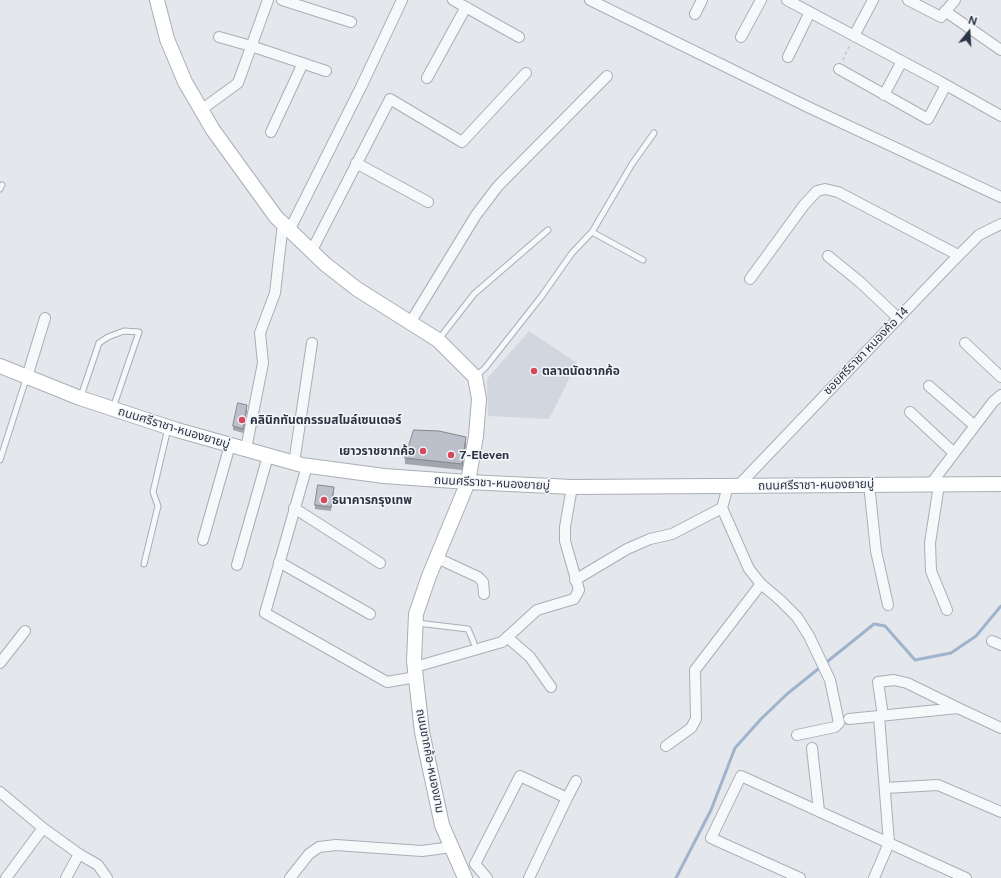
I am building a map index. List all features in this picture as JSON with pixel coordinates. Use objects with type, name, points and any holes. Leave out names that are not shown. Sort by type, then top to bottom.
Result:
[{"type":"street","points":[[158,0],[166,39],[185,82],[213,130],[247,179],[276,217],[287,226],[324,264],[357,289],[438,340],[475,377]]},
{"type":"street","points":[[202,110],[238,83],[268,0]]},
{"type":"street","points":[[282,0],[351,22]]},
{"type":"street","points":[[246,450],[263,363],[260,333],[275,293],[287,226],[362,87],[402,0]]},
{"type":"street","points":[[453,0],[519,37]]},
{"type":"street","points":[[590,0],[808,107],[1001,197]]},
{"type":"street","points":[[695,14],[702,0]]},
{"type":"street","points":[[741,37],[761,0]]},
{"type":"street","points":[[787,0],[1001,116]]},
{"type":"street","points":[[854,36],[873,0]]},
{"type":"street","points":[[908,0],[941,17],[955,0]]},
{"type":"street","points":[[427,78],[466,7]]},
{"type":"street","points":[[945,11],[1001,50]]},
{"type":"street","points":[[788,58],[810,12]]},
{"type":"street","points":[[219,36],[326,71]]},
{"type":"street","points":[[884,95],[902,61]]},
{"type":"street","points":[[271,132],[303,63]]},
{"type":"street","points":[[839,69],[928,119],[946,85]]},
{"type":"street","points":[[311,252],[390,99],[462,142],[526,73]]},
{"type":"street","points":[[410,323],[476,214],[498,186],[607,76]]},
{"type":"street","points":[[356,163],[428,202]]},
{"type":"street","points":[[750,279],[804,205],[817,191],[825,189],[838,192],[958,256]]},
{"type":"street","name":"ซอยศรีราชา หนองค้อ 14","points":[[733,486],[979,235],[1001,224]]},
{"type":"street","points":[[828,256],[860,282],[898,318]]},
{"type":"street","points":[[27,377],[45,318]]},
{"type":"street","points":[[312,343],[301,464],[294,508],[265,613],[387,682],[502,642],[537,610],[574,599],[579,590],[565,541],[565,527],[572,487]]},
{"type":"street","points":[[965,343],[1001,377]]},
{"type":"street","name":"ถนนศรีราชา-หนองยายบู่","points":[[0,366],[80,398],[168,427],[246,450],[301,464],[384,476],[572,487],[1001,484]]},
{"type":"street","name":"ถนนชากค้อ-หนองขาม","points":[[465,878],[442,825],[422,732],[415,672],[416,614],[428,576],[437,558],[468,482],[476,436],[479,399],[475,377]]},
{"type":"street","points":[[929,386],[975,426]]},
{"type":"street","points":[[947,610],[931,571],[930,543],[935,485],[954,453],[993,402],[1001,395]]},
{"type":"street","points":[[910,412],[954,453]]},
{"type":"street","points":[[202,540],[230,445]]},
{"type":"street","points":[[237,565],[268,456]]},
{"type":"street","points":[[869,484],[876,551],[888,605]]},
{"type":"street","points":[[575,580],[627,549],[650,539],[672,534],[722,508],[733,486]]},
{"type":"street","points":[[294,508],[380,562]]},
{"type":"street","points":[[722,508],[749,569],[761,584],[797,617],[813,643],[830,680],[839,723],[835,727],[797,735]]},
{"type":"street","points":[[437,558],[478,577],[483,582],[484,594]]},
{"type":"street","points":[[279,562],[370,614]]},
{"type":"street","points":[[666,746],[691,728],[696,719],[695,670],[761,584]]},
{"type":"street","points":[[0,663],[25,631]]},
{"type":"street","points":[[507,637],[530,656],[551,687]]},
{"type":"street","points":[[874,878],[889,843],[878,682],[894,680],[907,683],[1001,728]]},
{"type":"street","points":[[849,719],[958,708]]},
{"type":"street","points":[[812,748],[819,811]]},
{"type":"street","points":[[487,878],[475,864],[520,776],[566,798]]},
{"type":"street","points":[[800,878],[711,838],[741,776],[966,878]]},
{"type":"street","points":[[529,878],[566,798],[576,781]]},
{"type":"street","points":[[885,788],[938,785],[1001,812]]},
{"type":"street","points":[[0,792],[43,828],[98,866],[107,878]]},
{"type":"street","points":[[6,878],[43,828]]},
{"type":"street","points":[[290,878],[309,854],[319,847],[336,845],[422,850],[452,847]]},
{"type":"street","points":[[66,878],[79,854]]},
{"type":"lane","points":[[475,377],[485,368],[541,297],[572,253],[592,232],[632,164],[654,133]]},
{"type":"lane","points":[[438,340],[474,294],[548,230]]},
{"type":"lane","points":[[592,232],[643,260]]},
{"type":"lane","points":[[80,398],[100,343],[108,337],[124,331],[139,332],[113,409]]},
{"type":"lane","points":[[0,460],[27,377]]},
{"type":"lane","points":[[144,564],[158,506],[153,492],[168,427]]},
{"type":"lane","points":[[416,623],[468,629],[474,644]]},
{"type":"path","points":[[839,69],[854,36]]},
{"type":"shaded area","name":"ตลาดนัดชากค้อ","points":[[529,331],[577,363],[549,419],[488,416],[487,379]]},
{"type":"building","points":[[238,403],[247,405],[243,429],[233,426]]},
{"type":"building","points":[[414,430],[439,431],[466,437],[462,464],[405,458]]},
{"type":"building","name":"ธนาคารกรุงเทพ","points":[[318,485],[334,487],[331,507],[315,505]]},
{"type":"waterway","points":[[676,878],[711,810],[735,748],[761,719],[787,694],[874,624],[885,626],[915,660],[951,653],[976,636],[1001,606]]},
{"type":"place","name":"ตลาดนัดชากค้อ","points":[[534,371]]},
{"type":"place","name":"คลินิกทันตกรรมสไมล์เซนเตอร์","points":[[242,420]]},
{"type":"place","name":"เยาวราชชากค้อ","points":[[423,451]]},
{"type":"place","name":"7-Eleven","points":[[451,455]]},
{"type":"place","name":"ธนาคารกรุงเทพ","points":[[324,500]]}]
